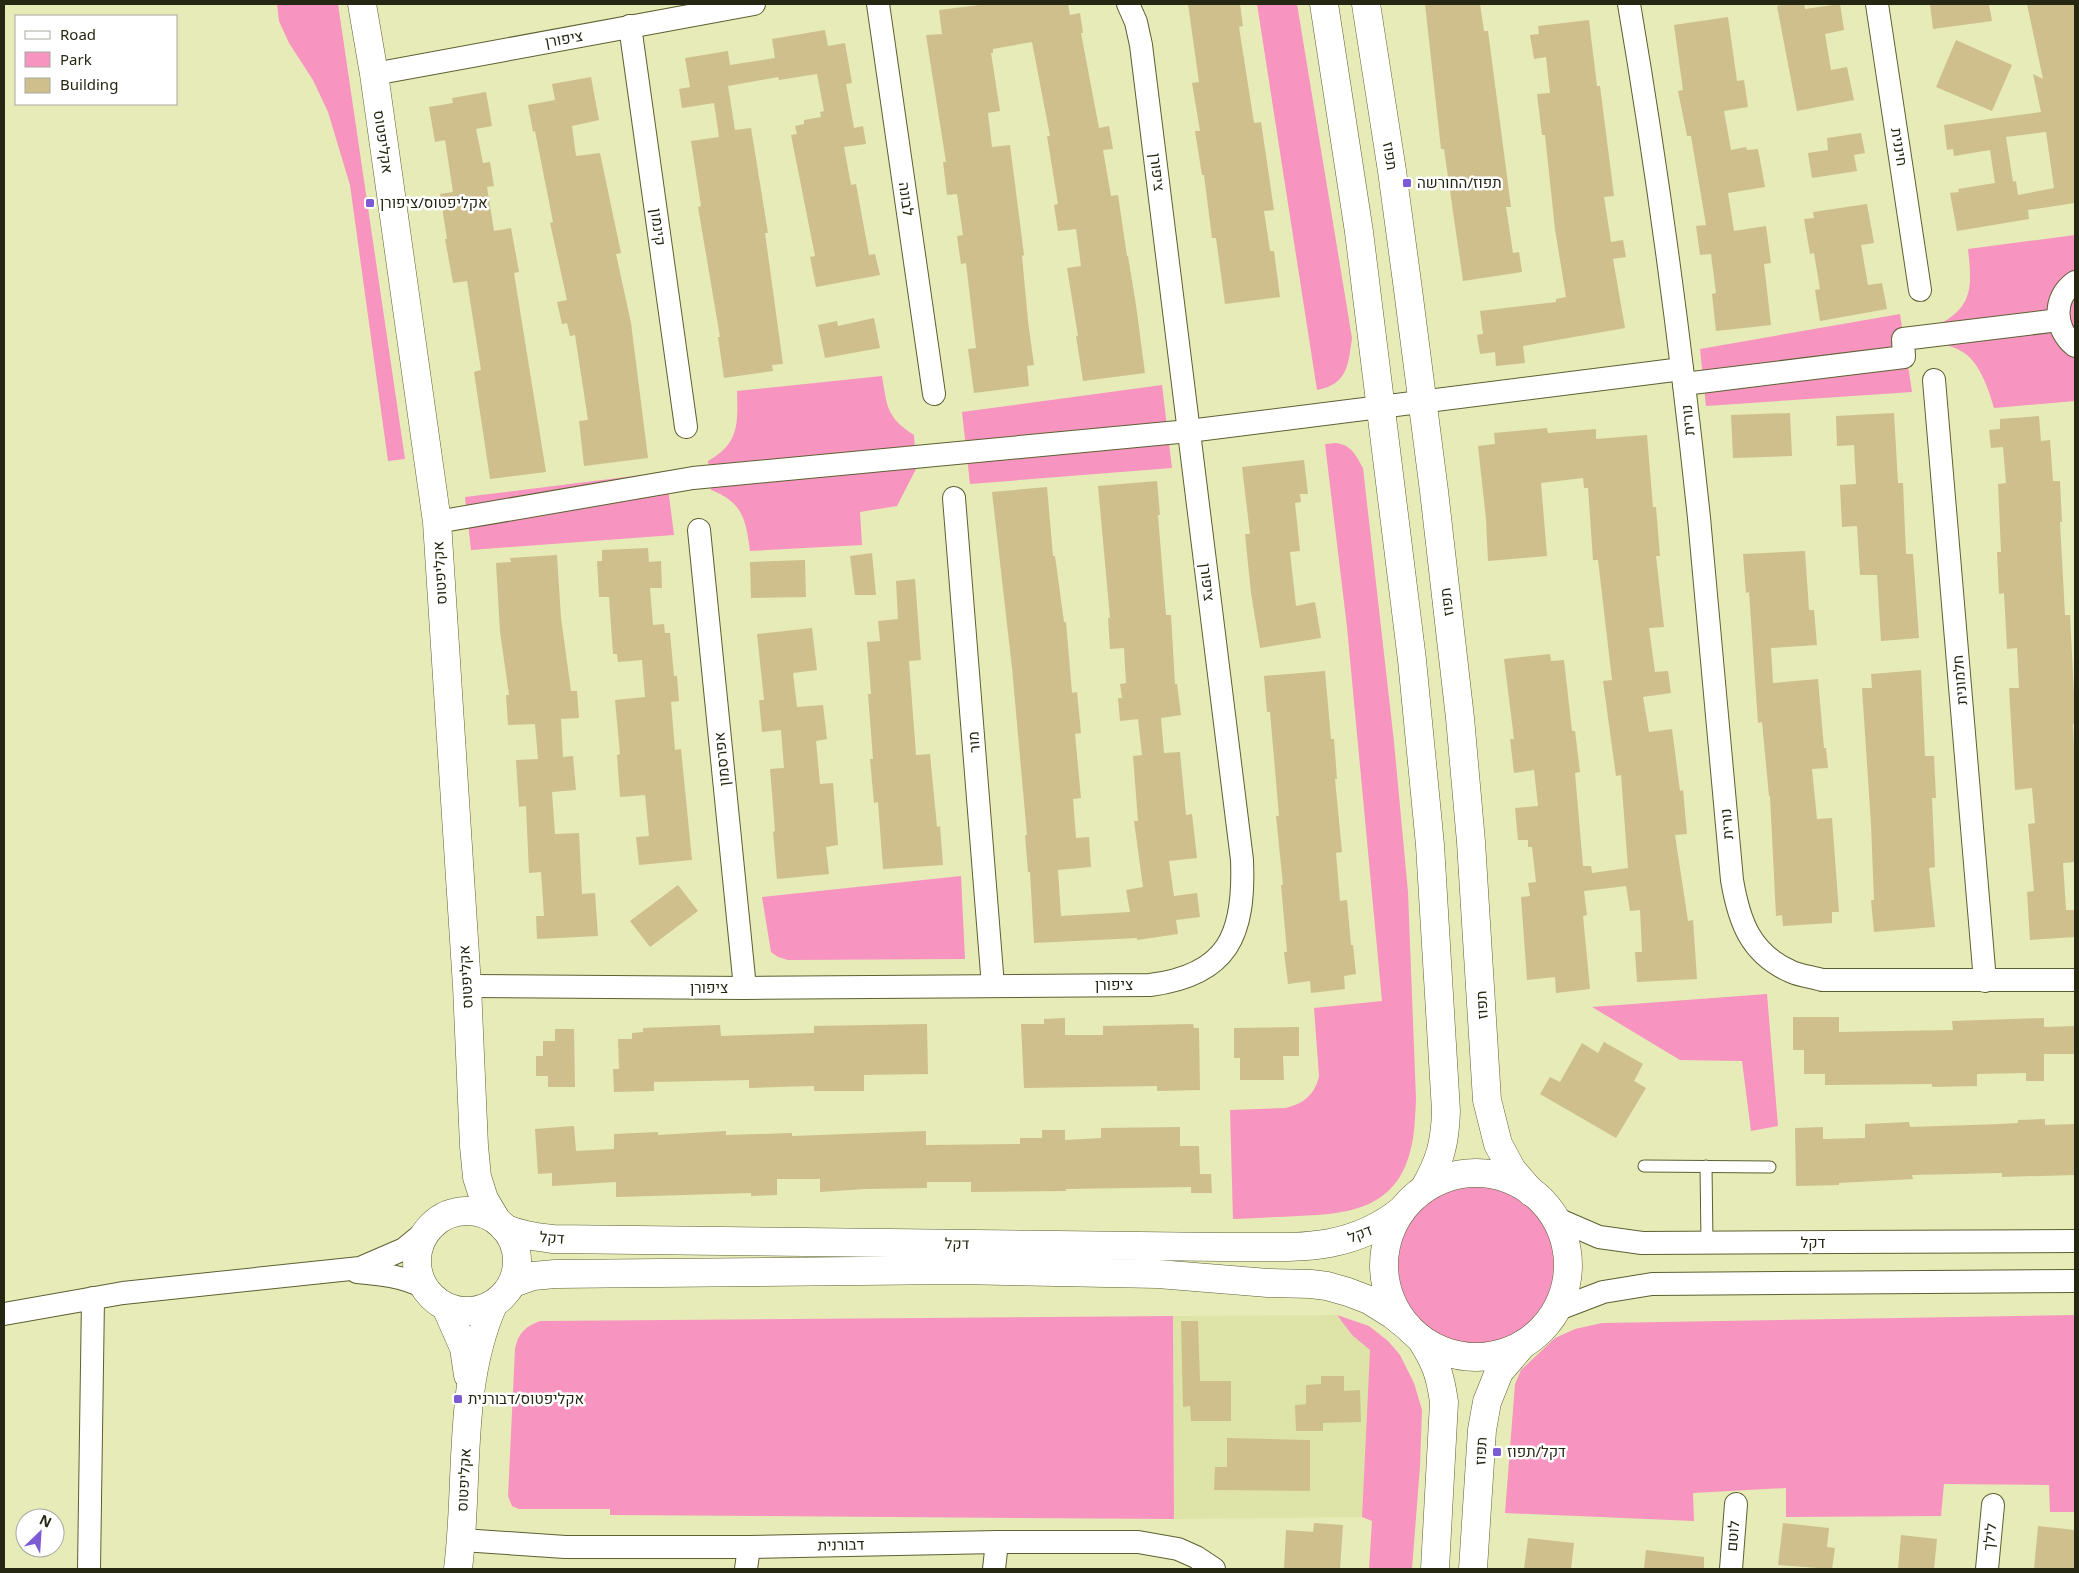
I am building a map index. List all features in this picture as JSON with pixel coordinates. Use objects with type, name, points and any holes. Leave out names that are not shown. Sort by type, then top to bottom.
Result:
[{"type":"street","name":"אקליפטוס","points":[[362,4],[374,74],[437,522],[467,986],[477,1177],[484,1199],[500,1225]]},
{"type":"street","name":"ציפורן","points":[[374,74],[754,4]]},
{"type":"street","name":"לבונה","points":[[878,4],[934,394]]},
{"type":"street","name":"ציפורן","points":[[467,986],[745,988],[1150,984],[1170,982],[1188,977],[1205,968],[1220,956],[1232,940],[1240,918],[1243,892],[1242,860],[1141,45],[1136,22],[1128,4]]},
{"type":"street","points":[[1324,4],[1352,177],[1382,407],[1425,784],[1435,915],[1446,1111],[1445,1134],[1438,1165],[1424,1190]]},
{"type":"street","name":"תפוז","points":[[1366,4],[1392,171],[1423,402],[1462,744],[1473,868],[1487,1100],[1498,1144],[1512,1170],[1531,1192]]},
{"type":"street","name":"נורית","points":[[1629,4],[1658,186],[1683,376],[1710,630],[1732,880],[1736,903],[1743,925],[1754,944],[1770,960],[1792,972],[1822,980],[2075,980]]},
{"type":"street","name":"חיננית","points":[[1877,4],[1920,290]]},
{"type":"street","name":"קינמון","points":[[630,26],[686,427]]},
{"type":"street","points":[[2075,282],[2062,297],[2059,305],[2059,320],[2064,334],[2075,346]]},
{"type":"street","points":[[437,522],[692,478],[1189,431],[1423,402],[1683,376],[1904,357],[1903,339],[2059,320]]},
{"type":"street","name":"חלמונית","points":[[1934,380],[1985,981]]},
{"type":"street","name":"מור","points":[[954,498],[993,986]]},
{"type":"street","name":"אפרסמון","points":[[698,530],[745,988]]},
{"type":"street","name":"אקליפטוס","points":[[450,1214],[468,1171],[474,1146]]},
{"type":"street","points":[[1414,1333],[1446,1351],[1473,1357],[1491,1356],[1508,1351],[1523,1344],[1538,1333],[1556,1310],[1565,1286],[1568,1269],[1567,1251],[1555,1218],[1531,1192],[1506,1179],[1479,1174],[1461,1175],[1444,1179],[1414,1197],[1402,1210],[1393,1226],[1387,1244],[1384,1262],[1385,1279],[1390,1296],[1397,1312],[1436,1362],[1442,1382],[1444,1402],[1435,1569]]},
{"type":"street","name":"דקל","points":[[500,1225],[532,1237],[553,1239],[1211,1247],[1291,1246],[1323,1245],[1350,1239],[1375,1229],[1402,1210]]},
{"type":"street","points":[[4,1314],[93,1298],[360,1268],[387,1258],[404,1249],[441,1218],[450,1214],[468,1211],[478,1213],[500,1225],[514,1244],[516,1273],[507,1292],[493,1305],[475,1311],[465,1312],[446,1307],[437,1302],[424,1287],[417,1269],[418,1250],[426,1231]]},
{"type":"street","name":"דקל","points":[[1555,1218],[1584,1232],[1614,1240],[1648,1243],[2075,1241]]},
{"type":"street","points":[[344,1270],[391,1275],[410,1280],[424,1287]]},
{"type":"street","name":"דקל","points":[[512,1283],[533,1276],[554,1274],[958,1270],[1158,1274],[1328,1286],[1369,1300],[1393,1315],[1414,1333]]},
{"type":"street","points":[[1556,1310],[1603,1292],[1652,1284],[2075,1281]]},
{"type":"street","points":[[89,1569],[93,1298]]},
{"type":"street","name":"אקליפטוס","points":[[458,1569],[462,1540],[463,1488],[471,1391],[477,1350],[493,1305]]},
{"type":"street","name":"אקליפטוס","points":[[446,1307],[464,1348],[471,1391]]},
{"type":"street","name":"תפוז","points":[[1473,1569],[1482,1430],[1487,1402],[1500,1372],[1523,1344]]},
{"type":"street","name":"לוטם","points":[[1730,1569],[1736,1504]]},
{"type":"street","name":"לילך","points":[[1987,1569],[1993,1505]]},
{"type":"street","name":"דבורנית","points":[[462,1540],[565,1547],[749,1547],[997,1542],[1138,1542],[1178,1549],[1196,1557],[1214,1569]]},
{"type":"street","points":[[994,1569],[997,1542]]},
{"type":"street","points":[[746,1569],[749,1547]]},
{"type":"lane","points":[[1644,1166],[1770,1167]]},
{"type":"lane","points":[[1706,1166],[1708,1243]]},
{"type":"shaded area","points":[[1337,1315],[1352,1335],[1370,1350],[1362,1517],[1174,1519],[1173,1316]]},
{"type":"green space","points":[[277,4],[338,4],[405,459],[388,461],[350,185],[328,112],[313,80],[289,43],[279,21]]},
{"type":"green space","points":[[1257,4],[1297,4],[1352,338],[1347,365],[1341,378],[1327,387],[1317,390]]},
{"type":"green space","points":[[2075,235],[2075,401],[1994,408],[1986,384],[1973,361],[1961,351],[1939,342],[1938,325],[1958,311],[1968,294],[1970,274],[1968,249]]},
{"type":"green space","points":[[1900,314],[1912,392],[1706,406],[1700,349]]},
{"type":"green space","points":[[882,376],[889,410],[905,429],[914,435],[916,469],[897,506],[860,512],[862,545],[750,551],[747,530],[741,513],[730,500],[711,490],[708,461],[726,448],[731,440],[736,423],[737,391]]},
{"type":"green space","points":[[1162,385],[1172,468],[970,484],[962,412]]},
{"type":"green space","points":[[1336,443],[1350,449],[1356,455],[1363,468],[1394,742],[1408,892],[1416,1099],[1414,1133],[1412,1146],[1403,1171],[1393,1186],[1381,1197],[1367,1205],[1351,1210],[1317,1215],[1233,1219],[1230,1110],[1285,1108],[1303,1101],[1315,1088],[1319,1076],[1314,1008],[1382,1001],[1347,627],[1325,444]]},
{"type":"green space","points":[[666,472],[674,535],[471,550],[465,497]]},
{"type":"green space","points":[[961,876],[965,959],[788,960],[778,957],[771,952],[762,897]]},
{"type":"green space","points":[[1767,994],[1778,1126],[1751,1131],[1742,1061],[1680,1060],[1592,1007]]},
{"type":"green space","points":[[1484,1181],[1508,1187],[1536,1205],[1554,1233],[1559,1249],[1559,1281],[1554,1297],[1536,1325],[1523,1335],[1500,1346],[1468,1349],[1444,1343],[1416,1325],[1406,1312],[1395,1289],[1392,1257],[1398,1233],[1416,1205],[1429,1195],[1452,1184]]},
{"type":"green space","points":[[1337,1315],[1369,1326],[1388,1341],[1400,1355],[1414,1383],[1422,1410],[1420,1466],[1412,1569],[1369,1569],[1372,1521],[1362,1517],[1370,1350],[1352,1335]]},
{"type":"green space","points":[[2075,1315],[2075,1512],[2050,1512],[2049,1485],[1944,1484],[1941,1516],[1786,1517],[1786,1488],[1693,1493],[1694,1521],[1505,1513],[1515,1384],[1521,1370],[1555,1338],[1575,1329],[1602,1323]]},
{"type":"green space","points":[[1173,1316],[1174,1519],[610,1515],[610,1509],[519,1509],[512,1506],[508,1496],[515,1349],[523,1331],[540,1321]]},
{"type":"building","points":[[987,4],[1068,4],[1070,15],[1080,13],[1083,33],[1081,33],[1099,128],[1109,126],[1113,149],[1103,150],[1111,196],[1118,195],[1145,373],[1083,381],[1067,268],[1081,266],[1076,229],[1058,231],[1054,205],[1058,204],[1047,136],[1050,136],[1032,42],[993,49],[993,53],[991,53],[1000,111],[988,113],[992,147],[1010,145],[1024,255],[1022,256],[1034,365],[1027,366],[1029,386],[974,393],[968,349],[976,348],[966,263],[961,264],[957,236],[963,235],[957,194],[947,195],[943,162],[946,162],[926,35],[942,34],[939,10]]},
{"type":"building","points":[[1188,4],[1240,4],[1243,26],[1239,27],[1254,123],[1261,122],[1274,210],[1264,211],[1270,251],[1274,251],[1280,297],[1225,304],[1216,238],[1212,238],[1204,175],[1202,175],[1195,131],[1200,131],[1192,83],[1199,82]]},
{"type":"building","points":[[1425,4],[1480,4],[1484,31],[1488,31],[1511,207],[1506,207],[1513,253],[1519,252],[1522,272],[1463,281],[1444,149],[1441,149]]},
{"type":"building","points":[[1804,4],[1805,9],[1840,4],[1844,30],[1825,34],[1831,70],[1847,67],[1854,100],[1797,111],[1777,6]]},
{"type":"building","points":[[1930,4],[1989,4],[1992,21],[1933,29]]},
{"type":"building","points":[[2027,4],[2075,4],[2075,203],[2028,210],[2029,219],[1957,231],[1950,193],[1959,192],[1958,189],[1995,183],[1990,150],[1954,156],[1953,149],[1947,150],[1944,125],[2041,112],[2033,74],[2043,79]],"holes":[[[2046,132],[2054,188],[2018,195],[2016,181],[2013,182],[2006,137]]]},
{"type":"building","points":[[1728,17],[1737,81],[1744,80],[1748,107],[1724,111],[1731,150],[1746,147],[1747,150],[1758,149],[1765,187],[1728,193],[1734,231],[1766,226],[1771,263],[1764,264],[1771,325],[1716,331],[1712,294],[1716,293],[1711,254],[1700,255],[1696,226],[1706,225],[1691,136],[1687,136],[1678,91],[1683,90],[1674,25]]},
{"type":"building","points":[[1589,20],[1597,86],[1600,86],[1614,196],[1604,197],[1611,242],[1623,240],[1626,257],[1613,259],[1625,328],[1523,346],[1525,363],[1496,366],[1495,352],[1480,354],[1477,335],[1483,334],[1480,311],[1556,302],[1556,299],[1566,297],[1555,229],[1545,135],[1542,135],[1537,94],[1550,93],[1546,57],[1534,59],[1530,35],[1539,34],[1538,26]]},
{"type":"building","points":[[825,30],[828,46],[845,43],[852,83],[846,84],[854,128],[863,126],[866,144],[844,147],[851,185],[856,184],[869,255],[875,254],[880,275],[816,287],[810,257],[815,256],[791,135],[797,134],[795,126],[804,124],[804,120],[821,117],[820,112],[824,111],[817,74],[779,80],[778,77],[728,86],[735,130],[751,128],[768,233],[765,233],[783,364],[772,365],[773,371],[724,378],[718,337],[720,337],[698,207],[701,206],[691,141],[719,137],[714,103],[682,108],[679,89],[690,87],[685,58],[728,51],[730,65],[775,58],[772,39]]},
{"type":"building","points":[[1956,40],[2012,65],[1992,111],[1936,87]]},
{"type":"building","points":[[591,77],[599,120],[572,126],[576,156],[600,153],[621,253],[616,254],[631,323],[648,458],[584,466],[579,421],[588,420],[575,335],[570,336],[567,323],[562,324],[557,302],[567,300],[550,223],[553,222],[535,131],[533,132],[528,105],[555,100],[552,84]]},
{"type":"building","points":[[486,92],[492,126],[476,129],[483,163],[490,162],[494,186],[487,187],[494,231],[511,228],[519,272],[514,273],[546,472],[490,479],[474,372],[481,370],[467,281],[453,283],[445,239],[447,239],[440,194],[453,192],[445,140],[435,142],[429,107],[453,103],[452,98]]},
{"type":"building","points":[[1861,133],[1865,153],[1854,155],[1857,171],[1812,178],[1808,153],[1828,150],[1827,138]]},
{"type":"building","points":[[1867,204],[1874,243],[1861,245],[1868,285],[1882,283],[1887,309],[1820,321],[1815,290],[1820,289],[1814,253],[1810,254],[1804,219],[1814,218],[1813,212]]},
{"type":"building","points":[[874,318],[880,348],[825,358],[818,325],[837,321],[838,326]]},
{"type":"building","points":[[1790,413],[1792,456],[1733,458],[1731,415]]},
{"type":"building","points":[[1894,413],[1898,483],[1903,483],[1906,554],[1913,554],[1919,638],[1881,641],[1877,575],[1860,575],[1857,526],[1842,527],[1840,485],[1856,484],[1854,445],[1837,446],[1836,416]]},
{"type":"building","points":[[2039,416],[2041,441],[2050,440],[2053,481],[2060,481],[2062,522],[2060,522],[2065,615],[2070,615],[2075,714],[2075,724],[2073,724],[2075,862],[2063,863],[2066,910],[2075,910],[2075,937],[2030,940],[2027,892],[2034,891],[2028,824],[2035,823],[2032,788],[2015,790],[2009,688],[2019,688],[2017,648],[2007,649],[2004,593],[1999,594],[1997,552],[2001,552],[1998,484],[2006,483],[2003,447],[1991,448],[1989,430],[2000,429],[2000,419]]},
{"type":"building","points":[[1547,428],[1548,433],[1596,429],[1596,439],[1647,435],[1653,507],[1656,507],[1660,556],[1656,556],[1664,627],[1649,628],[1655,672],[1668,671],[1671,693],[1643,697],[1649,732],[1672,729],[1680,791],[1683,790],[1687,834],[1675,835],[1688,921],[1693,920],[1697,979],[1637,982],[1635,952],[1642,952],[1640,910],[1630,911],[1626,886],[1584,891],[1587,915],[1583,916],[1590,989],[1556,993],[1555,977],[1527,980],[1521,897],[1530,896],[1528,883],[1536,882],[1532,847],[1528,847],[1528,840],[1518,840],[1515,808],[1538,806],[1534,770],[1514,773],[1510,739],[1514,739],[1504,659],[1550,654],[1551,661],[1564,660],[1572,731],[1575,731],[1580,772],[1575,773],[1583,866],[1591,866],[1592,873],[1628,868],[1621,775],[1616,776],[1603,681],[1612,680],[1598,560],[1593,560],[1588,488],[1584,488],[1583,478],[1541,483],[1547,556],[1488,561],[1486,519],[1478,446],[1495,444],[1494,433]]},
{"type":"building","points":[[1304,460],[1308,494],[1300,494],[1301,502],[1295,503],[1300,551],[1290,552],[1296,606],[1315,602],[1321,638],[1260,648],[1251,593],[1245,534],[1250,534],[1242,467]]},
{"type":"building","points":[[1157,481],[1166,615],[1171,615],[1175,684],[1177,684],[1181,715],[1161,718],[1164,753],[1180,752],[1186,815],[1192,814],[1197,858],[1169,861],[1174,896],[1197,893],[1200,917],[1176,920],[1178,934],[1137,940],[1137,938],[1034,943],[1030,872],[1028,872],[1025,835],[1027,835],[1012,668],[992,492],[1047,487],[1053,556],[1055,556],[1064,622],[1066,622],[1072,693],[1077,692],[1081,733],[1075,734],[1081,798],[1073,799],[1076,838],[1089,837],[1091,867],[1058,870],[1061,916],[1130,912],[1126,890],[1143,887],[1134,821],[1138,821],[1133,756],[1142,755],[1138,719],[1120,721],[1118,698],[1122,698],[1120,684],[1126,683],[1124,648],[1110,649],[1108,618],[1110,618],[1098,486]]},
{"type":"building","points":[[648,548],[649,562],[661,561],[662,588],[650,588],[653,625],[664,624],[665,633],[670,633],[674,676],[677,676],[679,701],[671,702],[675,750],[681,749],[692,860],[639,865],[636,837],[649,836],[645,795],[620,797],[617,755],[620,754],[615,700],[645,697],[642,660],[618,662],[617,654],[613,654],[609,597],[599,597],[597,561],[602,561],[602,550]]},
{"type":"building","points":[[1805,551],[1809,610],[1814,610],[1817,645],[1771,648],[1773,683],[1818,679],[1824,748],[1826,748],[1828,768],[1812,769],[1817,819],[1832,818],[1839,912],[1832,912],[1832,923],[1783,926],[1782,915],[1776,916],[1770,796],[1762,722],[1758,723],[1749,592],[1746,593],[1743,554]]},
{"type":"building","points":[[872,553],[876,595],[855,595],[850,556]]},
{"type":"building","points":[[557,555],[561,618],[571,691],[577,691],[579,718],[561,719],[563,757],[573,756],[576,790],[552,792],[555,834],[579,833],[582,894],[595,893],[598,936],[537,939],[536,916],[544,916],[541,872],[529,873],[526,806],[519,807],[516,760],[538,759],[535,724],[508,725],[506,695],[509,695],[500,632],[496,563],[511,562],[510,558]]},
{"type":"building","points":[[805,560],[806,597],[751,598],[750,562]]},
{"type":"building","points":[[915,579],[921,660],[909,661],[916,755],[930,754],[937,827],[940,826],[943,865],[883,869],[878,802],[874,803],[870,759],[873,759],[868,694],[871,694],[867,642],[880,641],[878,621],[898,619],[896,581]]},
{"type":"building","points":[[812,628],[817,670],[793,673],[797,707],[823,705],[827,739],[816,741],[820,784],[833,783],[838,845],[826,847],[829,874],[777,879],[770,769],[784,768],[781,730],[762,732],[759,700],[764,700],[757,634]]},
{"type":"building","points":[[1921,670],[1925,756],[1934,756],[1936,798],[1932,798],[1935,867],[1929,868],[1935,927],[1874,932],[1871,900],[1874,900],[1871,824],[1862,688],[1872,688],[1871,674]]},
{"type":"building","points":[[1325,671],[1331,739],[1334,739],[1337,779],[1335,779],[1342,852],[1336,853],[1340,901],[1347,900],[1356,974],[1344,976],[1345,989],[1311,993],[1310,981],[1288,984],[1284,952],[1287,952],[1281,885],[1283,885],[1276,816],[1279,816],[1270,712],[1267,712],[1264,676]]},
{"type":"building","points":[[678,885],[698,911],[650,947],[630,921]]},
{"type":"building","points":[[1793,1017],[1839,1017],[1839,1032],[1953,1030],[1952,1021],[2044,1018],[2044,1027],[2075,1026],[2075,1054],[2044,1054],[2044,1081],[2026,1081],[2026,1073],[1977,1074],[1977,1086],[1932,1087],[1932,1084],[1825,1085],[1825,1074],[1804,1074],[1804,1050],[1793,1050]]},
{"type":"building","points":[[1065,1018],[1065,1035],[1103,1035],[1103,1026],[1193,1024],[1194,1028],[1199,1028],[1200,1090],[1157,1091],[1157,1086],[1024,1088],[1021,1024],[1044,1024],[1044,1019]]},
{"type":"building","points":[[927,1024],[928,1074],[864,1075],[864,1091],[814,1091],[814,1086],[749,1088],[749,1080],[654,1082],[654,1091],[614,1092],[613,1069],[619,1069],[618,1039],[632,1039],[632,1033],[643,1032],[643,1028],[720,1025],[721,1036],[814,1033],[814,1026]]},
{"type":"building","points":[[1299,1027],[1299,1056],[1283,1056],[1284,1080],[1240,1080],[1240,1058],[1234,1058],[1234,1028]]},
{"type":"building","points":[[555,1029],[574,1029],[575,1087],[548,1087],[548,1076],[536,1076],[536,1056],[543,1056],[543,1041],[555,1041]]},
{"type":"building","points":[[1604,1042],[1643,1064],[1634,1081],[1646,1088],[1616,1138],[1540,1094],[1550,1077],[1560,1082],[1582,1043],[1598,1053]]},
{"type":"building","points":[[2045,1119],[2045,1125],[2075,1124],[2075,1175],[2002,1177],[2002,1173],[1912,1175],[1913,1179],[1839,1183],[1839,1185],[1796,1186],[1795,1128],[1823,1127],[1823,1139],[1865,1138],[1865,1124],[1909,1122],[1910,1127],[2018,1123],[2018,1120]]},
{"type":"building","points":[[574,1126],[576,1151],[614,1149],[614,1134],[658,1132],[658,1135],[726,1131],[726,1135],[792,1133],[792,1136],[926,1131],[926,1145],[1020,1144],[1020,1138],[1042,1138],[1042,1130],[1065,1130],[1065,1140],[1101,1138],[1101,1128],[1180,1127],[1180,1146],[1199,1146],[1200,1174],[1211,1174],[1212,1193],[1191,1193],[1191,1187],[971,1192],[971,1182],[927,1182],[927,1188],[820,1192],[820,1179],[777,1179],[777,1195],[751,1196],[751,1193],[616,1197],[616,1182],[552,1186],[552,1173],[538,1174],[535,1129]]},
{"type":"building","points":[[1181,1321],[1198,1321],[1200,1381],[1231,1381],[1231,1421],[1191,1421],[1190,1406],[1183,1407]]},
{"type":"building","points":[[1321,1376],[1344,1376],[1344,1391],[1360,1390],[1361,1422],[1323,1423],[1323,1431],[1296,1431],[1295,1405],[1306,1404],[1306,1385],[1321,1384]]},
{"type":"building","points":[[1227,1438],[1310,1440],[1310,1491],[1214,1490],[1215,1467],[1227,1467]]},
{"type":"building","points":[[1314,1523],[1343,1525],[1340,1569],[1284,1569],[1286,1530],[1313,1532]]},
{"type":"building","points":[[1783,1523],[1829,1528],[1827,1547],[1835,1548],[1832,1569],[1778,1565]]},
{"type":"building","points":[[2038,1526],[2075,1530],[2075,1569],[2034,1569]]},
{"type":"building","points":[[1901,1535],[1937,1539],[1934,1569],[1898,1569]]},
{"type":"building","points":[[1528,1538],[1574,1543],[1571,1569],[1524,1569]]},
{"type":"building","points":[[1646,1550],[1704,1557],[1704,1569],[1644,1569]]},
{"type":"place","name":"תפוז/החורשה","points":[[1407,183]]},
{"type":"place","name":"אקליפטוס/ציפורן","points":[[370,203]]},
{"type":"place","name":"אקליפטוס/דבורנית","points":[[458,1399]]},
{"type":"place","name":"דקל/תפוז","points":[[1497,1452]]}]
